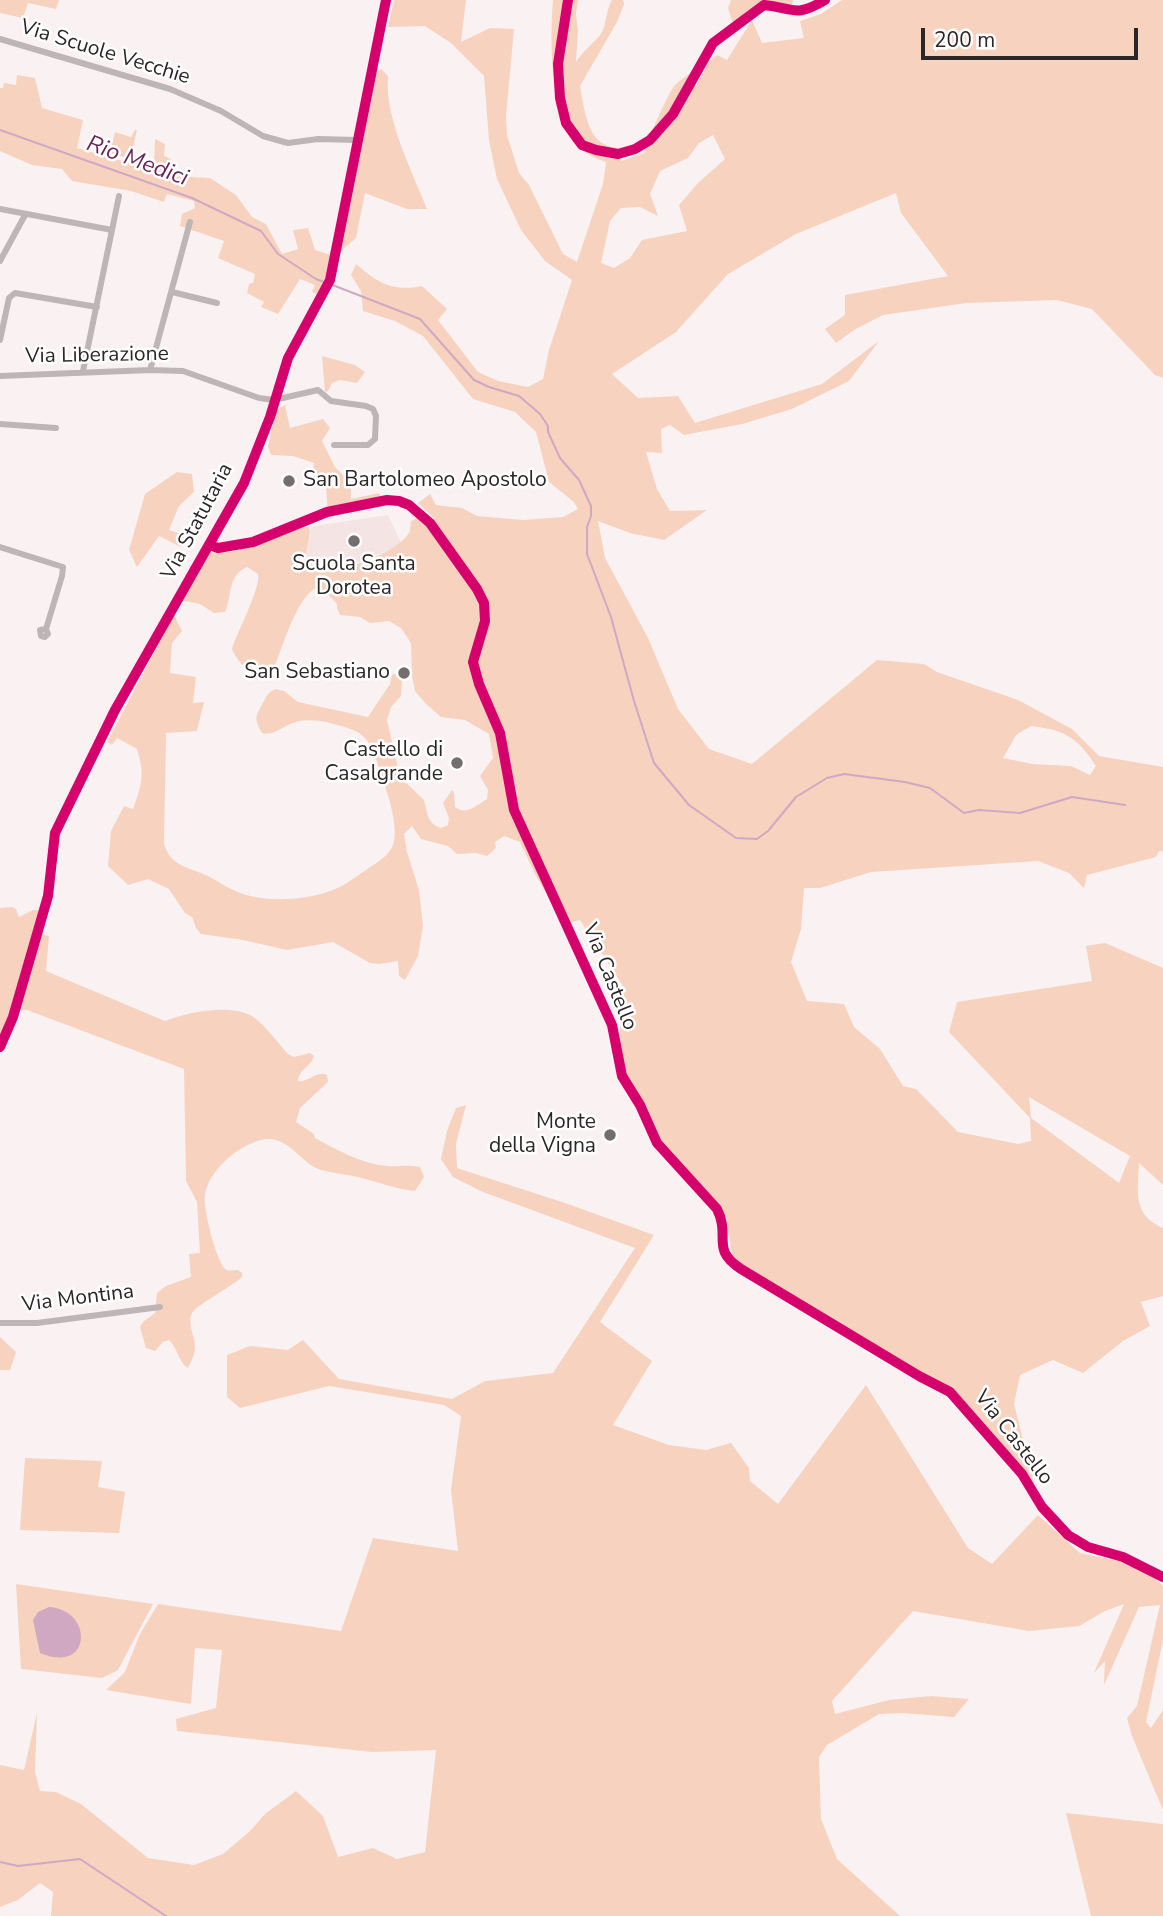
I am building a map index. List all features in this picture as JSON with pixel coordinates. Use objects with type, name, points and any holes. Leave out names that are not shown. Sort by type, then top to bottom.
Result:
[{"type":"street","name":"Via Statutaria","points":[[0,1046],[13,1017],[48,896],[55,833],[115,710],[244,482],[288,358],[330,280],[386,0]]},
{"type":"street","points":[[568,0],[558,64],[566,123],[582,145],[618,153],[635,149],[650,140],[673,114],[713,43],[764,5],[778,6],[793,12],[812,8],[825,0]]},
{"type":"street","name":"Via Scuole Vecchie","points":[[0,39],[170,89],[220,111],[263,136],[288,143],[318,139],[357,140]]},
{"type":"street","points":[[83,371],[119,196]]},
{"type":"street","points":[[0,208],[112,230]]},
{"type":"street","points":[[0,261],[25,215]]},
{"type":"street","points":[[150,370],[190,222]]},
{"type":"street","points":[[172,292],[217,303]]},
{"type":"street","points":[[0,340],[9,298],[15,293],[97,307]]},
{"type":"street","name":"Via Liberazione","points":[[0,376],[83,371],[183,372],[259,398],[274,400]]},
{"type":"street","points":[[274,400],[318,390],[331,401],[366,405],[373,410],[376,416],[375,439],[369,445],[334,445]]},
{"type":"street","points":[[0,424],[55,428]]},
{"type":"street","name":"Via Castello","points":[[209,545],[218,548],[253,542],[327,512],[380,500],[399,501],[424,516],[477,589],[484,603],[485,621],[473,662],[479,684],[500,733],[514,810],[612,1025],[620,1070],[657,1143],[717,1209],[723,1221],[722,1249],[725,1256],[731,1263],[950,1392],[1022,1474],[1042,1507],[1068,1535],[1088,1547],[1123,1557],[1163,1577]]},
{"type":"street","points":[[0,547],[63,567],[46,629]]},
{"type":"street","name":"Via Montina","points":[[0,1323],[14,1325],[46,1322],[160,1307]]},
{"type":"shaded area","points":[[0,0],[59,0],[56,9],[28,3],[23,18],[0,13]]},
{"type":"shaded area","points":[[394,0],[466,0],[461,42],[490,28],[514,29],[506,116],[507,135],[519,173],[529,185],[563,254],[577,262],[603,184],[606,162],[577,146],[563,125],[553,71],[553,0],[578,0],[576,62],[602,32],[612,0],[623,0],[617,22],[580,86],[594,135],[602,143],[618,149],[621,161],[644,153],[675,85],[689,74],[696,86],[708,62],[717,55],[727,60],[752,20],[762,43],[804,38],[800,21],[821,14],[842,0],[1163,0],[1163,378],[1155,375],[1092,309],[1057,300],[966,303],[883,315],[836,343],[825,329],[845,315],[845,295],[948,276],[901,213],[896,193],[796,234],[728,274],[676,332],[612,374],[638,398],[678,396],[695,423],[822,384],[879,341],[849,381],[792,409],[742,424],[684,435],[670,425],[661,429],[662,453],[646,452],[657,489],[670,511],[707,510],[664,540],[630,533],[598,521],[605,558],[648,638],[678,709],[709,749],[752,764],[877,660],[924,664],[937,672],[1018,700],[1072,729],[1099,756],[1163,767],[1163,851],[1159,851],[1156,857],[1087,875],[1084,888],[1069,873],[1038,861],[871,872],[820,888],[804,888],[801,929],[791,962],[807,1001],[844,1004],[854,1027],[880,1049],[903,1086],[916,1089],[958,1132],[1018,1144],[1031,1141],[1030,1118],[949,1032],[957,1002],[1092,981],[1086,946],[1105,943],[1163,968],[1163,1185],[1139,1163],[1138,1183],[1142,1209],[1153,1223],[1163,1228],[1163,1296],[1141,1302],[1150,1326],[1123,1341],[1083,1373],[1053,1360],[1020,1375],[1014,1404],[1036,1491],[959,1397],[743,1267],[732,1255],[726,1218],[711,1196],[659,1139],[643,1116],[623,1077],[619,1046],[623,986],[580,920],[564,924],[520,842],[504,836],[495,842],[496,848],[487,856],[476,853],[457,854],[448,846],[421,839],[412,826],[404,834],[419,890],[423,926],[418,956],[405,980],[399,976],[398,961],[370,963],[333,942],[287,950],[201,934],[192,917],[185,913],[169,889],[148,879],[128,885],[108,866],[111,831],[124,806],[133,809],[142,773],[137,749],[117,738],[112,745],[107,742],[174,615],[182,631],[172,643],[170,673],[196,677],[193,703],[204,702],[197,731],[166,733],[164,844],[176,862],[246,895],[288,899],[321,894],[340,887],[378,862],[391,849],[395,831],[391,805],[374,752],[366,739],[347,728],[309,720],[291,723],[275,732],[262,733],[257,723],[257,713],[268,694],[276,689],[284,691],[298,702],[368,717],[395,674],[402,680],[401,696],[391,707],[387,720],[400,777],[424,800],[430,820],[441,828],[448,825],[449,818],[443,803],[452,790],[455,807],[459,809],[471,809],[487,799],[488,790],[480,776],[493,758],[489,734],[465,720],[441,717],[415,691],[411,643],[401,628],[389,621],[370,623],[360,617],[340,615],[332,598],[314,589],[294,616],[271,677],[265,677],[247,669],[232,649],[252,599],[258,574],[247,567],[236,575],[225,612],[214,613],[200,604],[185,601],[182,596],[209,552],[231,552],[301,528],[308,527],[310,531],[305,562],[314,568],[325,571],[359,564],[396,546],[410,531],[411,521],[417,518],[435,519],[418,503],[430,494],[436,505],[462,508],[477,516],[523,520],[563,517],[578,509],[574,502],[549,482],[536,432],[515,412],[473,399],[423,336],[395,321],[363,311],[361,291],[351,275],[356,264],[371,276],[394,287],[422,286],[447,309],[438,320],[478,372],[498,381],[528,387],[543,379],[549,350],[572,280],[545,261],[521,230],[497,179],[489,140],[484,76],[451,43],[425,26],[388,27]],"holes":[[[713,135],[725,159],[698,183],[679,205],[687,231],[642,240],[630,258],[614,268],[601,263],[610,221],[621,208],[640,207],[658,216],[650,194],[660,171],[688,158],[699,143]],[[1031,726],[1061,733],[1083,748],[1096,766],[1090,775],[1071,766],[1032,764],[1003,758],[1016,735]],[[1029,1097],[1130,1156],[1119,1183],[1031,1118]]]},
{"type":"shaded area","points":[[731,0],[793,0],[791,14],[775,8],[764,8],[733,24],[728,8]]},
{"type":"shaded area","points":[[381,69],[388,76],[390,109],[400,144],[427,209],[407,209],[365,193],[356,238],[340,252],[374,75]]},
{"type":"shaded area","points":[[17,75],[35,78],[42,108],[83,120],[77,148],[154,170],[155,139],[165,144],[164,156],[171,159],[170,176],[210,178],[236,195],[252,217],[266,224],[282,254],[298,249],[293,230],[308,228],[315,250],[331,255],[327,278],[319,295],[312,292],[315,285],[300,279],[278,314],[261,307],[264,302],[247,293],[255,274],[218,258],[224,241],[180,226],[182,214],[195,208],[194,201],[167,194],[164,202],[131,191],[72,181],[62,169],[32,165],[0,151],[0,88],[3,88],[4,83],[16,85]]},
{"type":"shaded area","points":[[135,130],[130,159],[110,153],[115,132],[131,137]]},
{"type":"shaded area","points":[[322,356],[355,365],[365,372],[357,383],[340,380],[332,383],[325,392]]},
{"type":"shaded area","points":[[285,405],[290,428],[323,419],[330,428],[322,441],[335,467],[351,483],[351,499],[379,493],[382,500],[328,512],[326,487],[312,478],[314,463],[293,456],[271,455],[268,446],[276,410]]},
{"type":"shaded area","points":[[177,472],[192,474],[194,492],[179,506],[169,530],[183,535],[189,528],[192,530],[181,547],[159,536],[137,567],[129,550],[145,494]]},
{"type":"shaded area","name":"Scuola Santa Dorotea","points":[[388,515],[401,543],[395,548],[343,568],[319,570],[305,562],[310,532],[308,527]]},
{"type":"shaded area","points":[[0,908],[16,909],[19,917],[39,910],[35,932],[49,936],[46,971],[165,1021],[208,1010],[241,1012],[260,1022],[288,1054],[294,1057],[310,1053],[314,1056],[298,1081],[323,1074],[327,1075],[328,1082],[300,1108],[296,1122],[314,1134],[315,1138],[350,1156],[378,1165],[420,1167],[424,1177],[415,1191],[326,1171],[311,1165],[287,1145],[271,1139],[257,1141],[231,1156],[212,1177],[205,1200],[211,1235],[219,1258],[227,1270],[238,1270],[242,1277],[192,1313],[190,1321],[195,1350],[188,1368],[169,1340],[163,1342],[155,1351],[146,1348],[140,1327],[155,1313],[157,1293],[166,1286],[191,1277],[189,1254],[200,1253],[197,1202],[186,1181],[184,1069],[27,1010],[13,1015],[0,1039]]},
{"type":"shaded area","points":[[466,1105],[456,1144],[457,1168],[654,1235],[600,1322],[652,1361],[613,1425],[669,1445],[706,1450],[731,1443],[749,1468],[750,1481],[778,1504],[866,1385],[968,1548],[992,1564],[1038,1515],[1080,1553],[1119,1561],[1155,1578],[1163,1586],[1163,1640],[1146,1722],[1151,1728],[1163,1710],[1163,1810],[1127,1718],[1137,1706],[1160,1605],[1139,1607],[1104,1685],[1105,1661],[1094,1673],[1124,1604],[1079,1626],[1029,1631],[913,1611],[832,1701],[835,1714],[889,1700],[931,1696],[969,1699],[954,1717],[879,1714],[827,1745],[819,1757],[821,1819],[837,1859],[900,1916],[51,1916],[53,1892],[40,1883],[18,1900],[0,1907],[0,1765],[24,1770],[37,1713],[35,1772],[40,1791],[56,1792],[81,1804],[148,1858],[194,1865],[223,1854],[265,1814],[296,1791],[323,1816],[338,1857],[373,1848],[397,1859],[425,1852],[436,1750],[372,1752],[177,1731],[176,1719],[216,1708],[222,1650],[195,1648],[191,1704],[106,1690],[125,1672],[140,1634],[158,1604],[341,1631],[373,1538],[458,1551],[451,1490],[461,1416],[444,1405],[329,1386],[240,1408],[227,1397],[227,1355],[250,1346],[288,1350],[303,1340],[339,1379],[452,1399],[485,1381],[553,1373],[635,1248],[483,1192],[453,1177],[441,1159],[447,1131],[456,1108]]},
{"type":"shaded area","points":[[0,1337],[16,1352],[10,1370],[0,1370]]},
{"type":"shaded area","points":[[25,1458],[102,1461],[98,1487],[125,1492],[119,1533],[20,1530]]},
{"type":"shaded area","points":[[16,1584],[153,1604],[118,1670],[102,1678],[21,1669]]},
{"type":"shaded area","points":[[49,1607],[64,1611],[74,1619],[80,1629],[78,1649],[70,1656],[57,1657],[40,1653],[33,1620],[38,1612]]},
{"type":"shaded area","points":[[1066,1813],[1163,1824],[1163,1916],[1091,1916]]},
{"type":"waterway","name":"Rio Medici","points":[[0,130],[192,198],[261,231],[278,254],[324,282]]},
{"type":"waterway","points":[[330,284],[420,319],[474,380],[519,396],[540,414],[548,426],[548,432],[560,458],[579,480],[591,506],[587,527],[587,554],[611,617],[654,763],[689,805],[736,838],[757,839],[768,831],[796,797],[827,778],[844,774],[930,788],[964,813],[979,810],[1020,813],[1072,797],[1125,805]]},
{"type":"waterway","points":[[0,1862],[18,1866],[80,1859],[166,1916]]},
{"type":"cycle path","points":[[0,1047],[13,1017],[48,896],[55,833],[115,710],[244,483],[270,417],[288,358],[330,280],[386,0]]},
{"type":"cycle path","points":[[568,0],[558,64],[560,98],[566,123],[582,145],[618,154],[635,149],[650,140],[673,114],[713,43],[764,5],[800,10],[825,0]]},
{"type":"cycle path","points":[[209,545],[218,548],[253,542],[327,512],[387,500],[409,505],[430,523],[484,603],[485,621],[473,662],[479,684],[500,733],[514,810],[612,1025],[622,1076],[640,1105],[657,1143],[717,1209],[726,1255],[741,1269],[950,1392],[1022,1474],[1042,1507],[1068,1535],[1088,1547],[1123,1557],[1163,1577]]},
{"type":"place","name":"San Bartolomeo Apostolo","points":[[289,481]]},
{"type":"place","name":"Scuola Santa Dorotea","points":[[354,541]]},
{"type":"place","name":"San Sebastiano","points":[[404,673]]},
{"type":"place","name":"Castello di Casalgrande","points":[[457,763]]},
{"type":"place","name":"Monte della Vigna","points":[[610,1135]]}]
